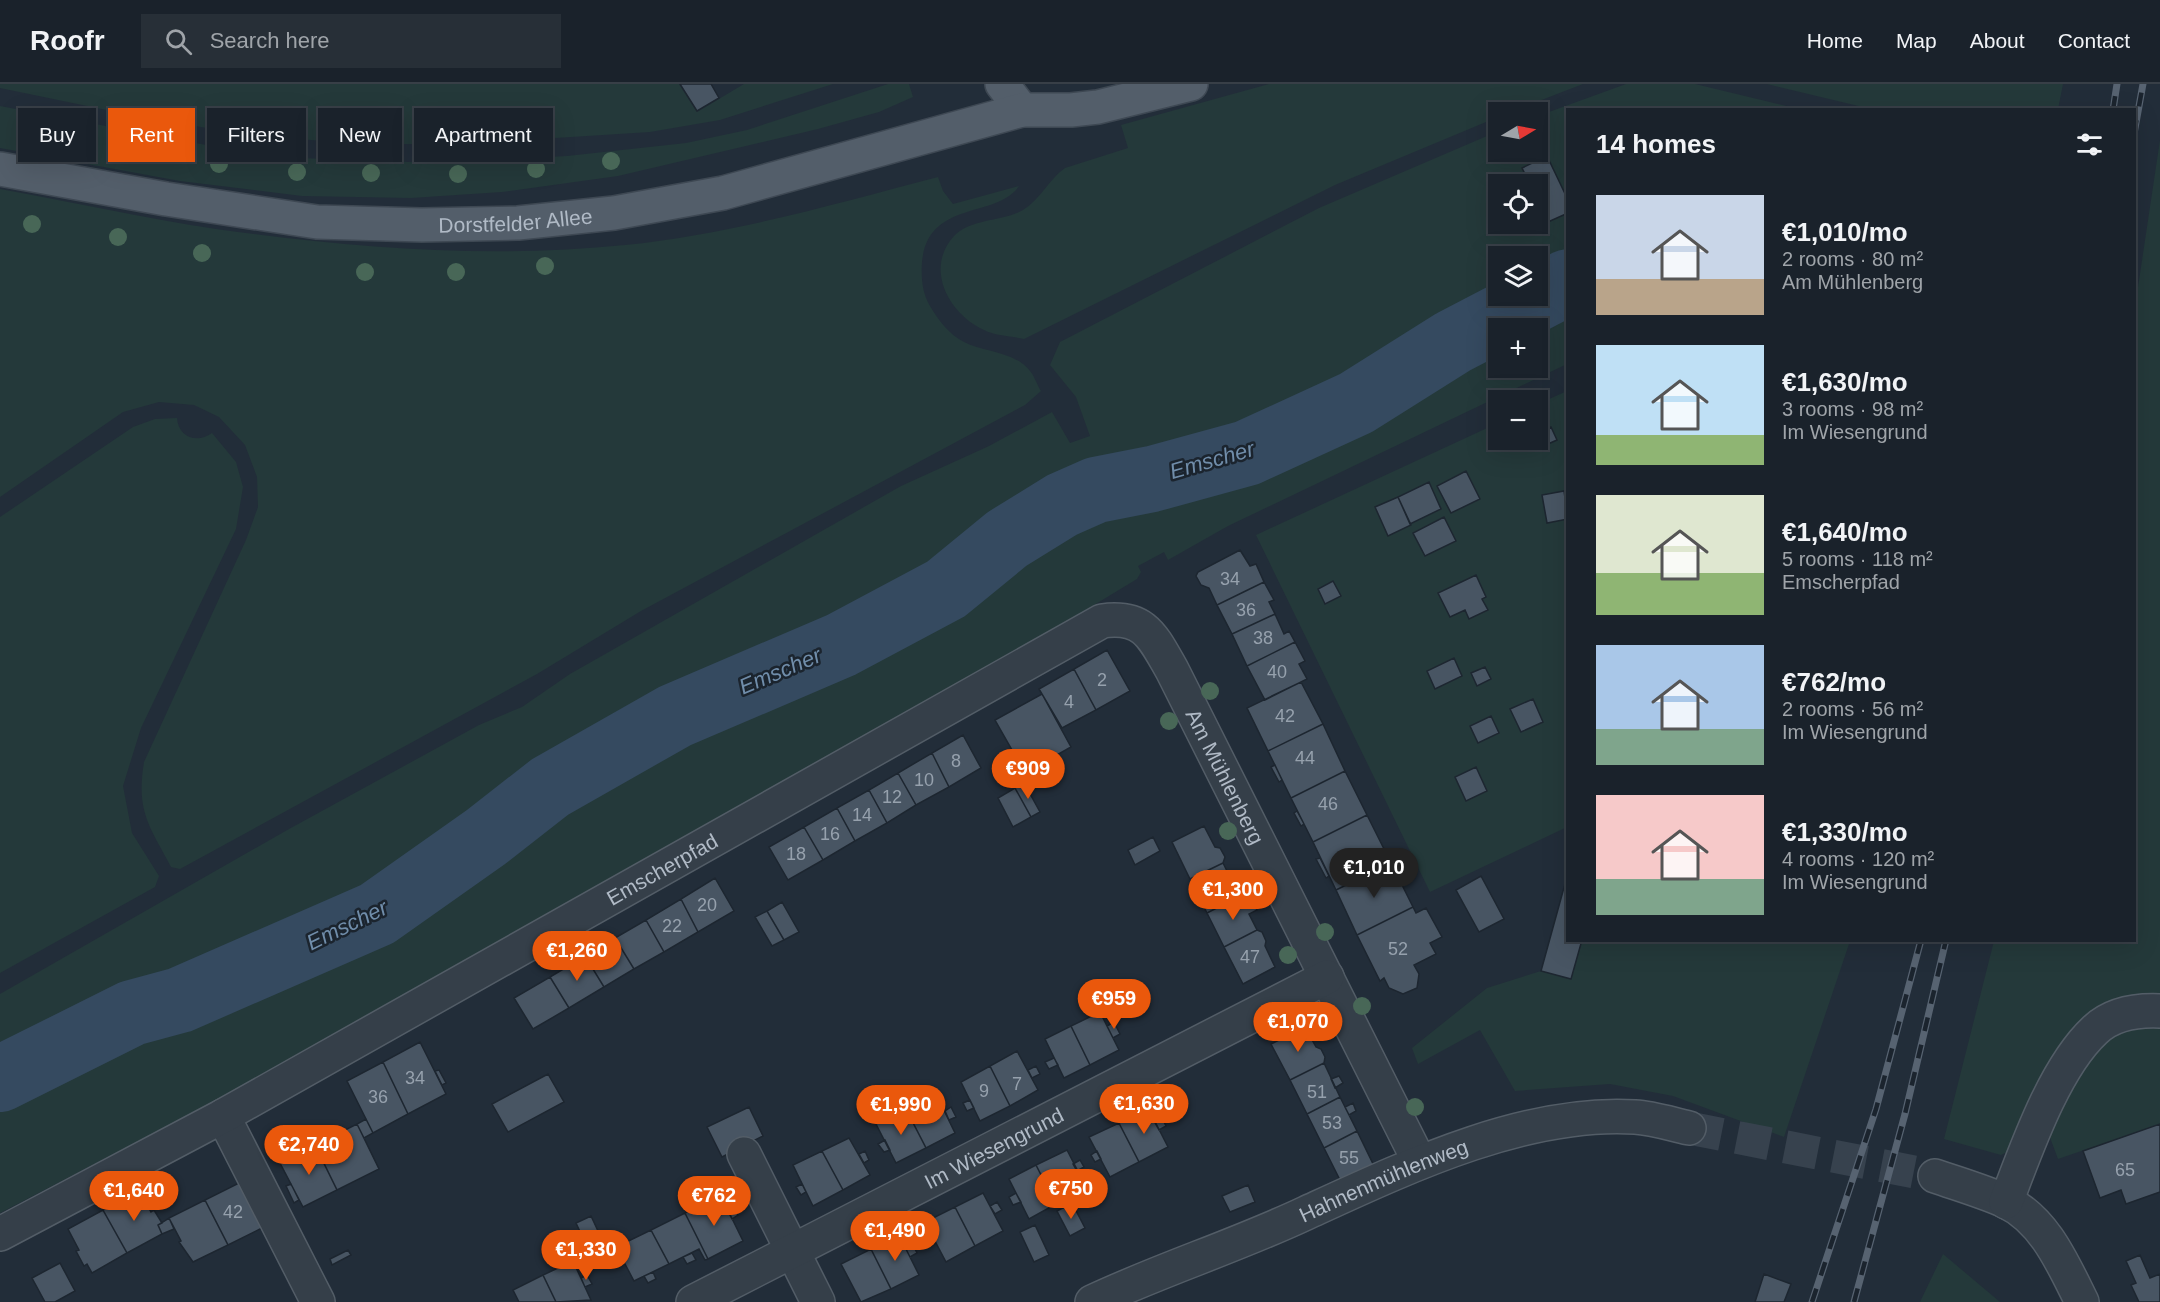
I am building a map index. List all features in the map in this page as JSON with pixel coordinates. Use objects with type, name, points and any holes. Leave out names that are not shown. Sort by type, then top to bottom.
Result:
[{"type":"main road","points":[[1002,84],[1022,97],[1046,84]]},
{"type":"main road","name":"Dorstfelder Allee","points":[[0,169],[166,199],[317,222],[422,225],[518,222],[614,213],[723,193],[1022,97],[1071,110],[1098,107],[1191,84]]},
{"type":"street","name":"Emscherpfad","points":[[0,1234],[223,1116],[1102,621],[1123,618],[1137,624]]},
{"type":"street","name":"Am Mühlenberg","points":[[1137,624],[1151,633],[1172,670],[1419,1161]]},
{"type":"street","name":"Im Wiesengrund","points":[[693,1302],[1327,977]]},
{"type":"street","points":[[2006,1202],[2042,1115],[2080,1048],[2096,1029],[2114,1018],[2129,1012],[2160,1011]]},
{"type":"street","points":[[223,1116],[318,1302]]},
{"type":"street","name":"Hahnenmühlenweg","points":[[1092,1302],[1140,1279],[1307,1213],[1419,1161],[1509,1133],[1582,1118],[1636,1117],[1689,1128]]},
{"type":"street","points":[[744,1154],[818,1302]]},
{"type":"street","points":[[1935,1176],[2006,1202],[2031,1218],[2055,1248],[2082,1302]]},
{"type":"green space","points":[[0,84],[679,84],[697,112],[744,84],[833,84],[720,120],[650,132],[553,138],[553,108],[414,108],[414,144],[402,144],[402,108],[318,108],[318,141],[306,140],[306,108],[207,108],[207,128],[195,126],[195,108],[108,108],[108,110],[0,88]]},
{"type":"green space","points":[[888,84],[909,84],[913,97],[879,112],[818,129],[618,176],[502,192],[411,198],[302,196],[180,181],[76,162],[96,162],[96,124],[108,126],[108,162],[195,162],[195,143],[207,145],[207,162],[306,162],[306,158],[318,159],[318,162],[553,162],[553,157],[686,143],[747,130]]},
{"type":"green space","points":[[1269,84],[1583,84],[1536,102],[1488,102],[1488,121],[1335,185],[1024,339],[988,332],[971,323],[951,302],[941,276],[941,262],[945,249],[954,236],[970,226],[1023,210],[1065,168],[1128,148],[1121,125]]},
{"type":"green space","points":[[1626,84],[1695,84],[1795,108],[1566,108],[1566,364],[1548,373],[1548,318],[1488,318],[1488,378],[1538,378],[1513,390],[1488,390],[1488,402],[1228,526],[1168,560],[1164,552],[1138,566],[1141,572],[1137,579],[1023,648],[277,1069],[0,1213],[0,994],[289,829],[479,725],[522,707],[570,674],[901,486],[989,446],[1052,412],[1070,443],[1090,436],[1076,397],[1050,365],[1060,342],[1319,208],[1487,136],[1488,162],[1548,162],[1548,112]]},
{"type":"green space","points":[[1767,84],[2063,84],[2058,108],[1867,108]]},
{"type":"green space","points":[[0,106],[18,109],[18,151],[0,148]]},
{"type":"green space","points":[[2160,140],[2160,1005],[2119,1006],[2009,1151],[2001,1155],[1944,1139],[1994,942],[2136,942],[2136,301]]},
{"type":"green space","points":[[938,177],[943,191],[953,204],[1019,186],[1009,196],[950,219],[937,228],[927,242],[922,262],[922,279],[927,301],[949,331],[964,342],[1017,360],[1030,371],[1041,391],[1025,405],[641,611],[537,674],[180,869],[171,867],[146,818],[142,794],[144,762],[246,540],[258,507],[257,477],[245,445],[219,417],[194,405],[159,402],[123,412],[0,497],[0,189],[162,220],[267,236],[420,249],[523,251],[625,245],[705,234],[783,217]]},
{"type":"green space","points":[[1566,391],[1566,827],[1430,892],[1256,535],[1488,428],[1488,450],[1548,450],[1548,400]]},
{"type":"green space","points":[[177,418],[181,430],[189,437],[200,438],[212,433],[236,462],[243,487],[236,529],[141,728],[123,786],[132,833],[159,876],[155,887],[0,973],[0,517],[133,427],[155,419]]},
{"type":"green space","points":[[1582,942],[1850,942],[1784,1137],[1673,1096],[1610,1084],[1515,1091],[1480,1030],[1418,1064],[1412,1048],[1487,988],[1541,971],[1571,979]]},
{"type":"green space","points":[[2160,1022],[2160,1124],[2058,1159],[2045,1124],[2104,1033]]},
{"type":"green space","points":[[1943,1254],[2000,1302],[1920,1302]]},
{"type":"building","points":[[680,84],[711,84],[719,98],[697,111]]},
{"type":"building","points":[[1548,158],[1566,196],[1566,214],[1548,222],[1548,174],[1525,174],[1522,168],[1534,162],[1548,162]]},
{"type":"building","points":[[1551,427],[1557,440],[1548,444],[1548,428]]},
{"type":"building","points":[[1466,471],[1480,499],[1451,513],[1437,486]]},
{"type":"building","points":[[1429,482],[1441,509],[1410,524],[1398,497]]},
{"type":"building","points":[[1564,491],[1566,519],[1547,523],[1542,495]]},
{"type":"building","points":[[1398,497],[1411,525],[1388,536],[1375,507]]},
{"type":"building","points":[[1444,517],[1456,541],[1425,556],[1413,533]]},
{"type":"building","points":[[1240,550],[1250,566],[1256,564],[1264,582],[1217,605],[1209,588],[1201,585],[1196,576],[1198,572]]},
{"type":"building","points":[[1476,575],[1486,597],[1482,599],[1488,610],[1469,619],[1465,610],[1450,617],[1438,593]]},
{"type":"building","points":[[1333,581],[1341,596],[1325,604],[1318,589]]},
{"type":"building","points":[[1264,582],[1274,600],[1269,602],[1275,614],[1232,634],[1217,605]]},
{"type":"building","points":[[1275,614],[1284,634],[1289,631],[1295,642],[1247,666],[1232,634]]},
{"type":"building","points":[[1295,642],[1305,661],[1299,664],[1307,679],[1265,700],[1247,666]]},
{"type":"building","points":[[1107,650],[1130,691],[1096,710],[1074,669]]},
{"type":"building","points":[[1454,658],[1462,676],[1435,689],[1427,671]]},
{"type":"building","points":[[1485,667],[1491,679],[1477,686],[1471,673]]},
{"type":"building","points":[[1074,669],[1096,710],[1062,728],[1039,689]]},
{"type":"building","points":[[1301,682],[1323,724],[1268,751],[1247,708]]},
{"type":"building","points":[[1042,694],[1071,747],[1025,773],[995,720]]},
{"type":"building","points":[[1533,699],[1543,722],[1521,732],[1510,709]]},
{"type":"building","points":[[1491,716],[1499,733],[1478,743],[1470,726]]},
{"type":"building","points":[[1323,724],[1345,771],[1291,798],[1268,751]]},
{"type":"building","points":[[963,735],[981,768],[949,787],[932,753]]},
{"type":"building","points":[[932,753],[949,787],[916,805],[898,773]]},
{"type":"building","points":[[1275,765],[1282,780],[1279,782],[1271,767]]},
{"type":"building","points":[[1476,767],[1487,791],[1466,801],[1455,777]]},
{"type":"building","points":[[1345,771],[1367,815],[1313,842],[1291,798]]},
{"type":"building","points":[[898,773],[916,805],[887,823],[869,790]]},
{"type":"building","points":[[1024,783],[1040,812],[1031,817],[1015,788]]},
{"type":"building","points":[[1015,788],[1031,817],[1013,827],[998,798]]},
{"type":"building","points":[[869,790],[887,823],[855,841],[837,808]]},
{"type":"building","points":[[837,808],[855,841],[823,860],[804,827]]},
{"type":"building","points":[[1297,811],[1304,824],[1301,826],[1294,813]]},
{"type":"building","points":[[1367,815],[1391,863],[1336,890],[1313,842]]},
{"type":"building","points":[[1204,826],[1215,847],[1220,848],[1225,857],[1223,863],[1190,879],[1172,842]]},
{"type":"building","points":[[804,827],[823,860],[788,880],[769,847]]},
{"type":"building","points":[[1153,837],[1160,851],[1135,865],[1128,850]]},
{"type":"building","points":[[1320,858],[1329,876],[1326,878],[1316,859]]},
{"type":"building","points":[[1223,863],[1231,879],[1238,875],[1242,883],[1235,887],[1240,896],[1207,913],[1190,879]]},
{"type":"building","points":[[1391,863],[1413,907],[1357,935],[1336,890]]},
{"type":"building","points":[[1481,876],[1504,919],[1479,932],[1456,890]]},
{"type":"building","points":[[715,878],[734,911],[698,932],[681,899]]},
{"type":"building","points":[[1566,880],[1566,942],[1581,942],[1571,979],[1541,971]]},
{"type":"building","points":[[1240,896],[1245,906],[1252,902],[1257,910],[1249,914],[1257,930],[1224,947],[1207,913]]},
{"type":"building","points":[[681,899],[698,932],[664,952],[646,920]]},
{"type":"building","points":[[782,902],[799,932],[784,940],[767,911]]},
{"type":"building","points":[[1413,907],[1416,913],[1426,908],[1442,937],[1430,943],[1436,954],[1414,965],[1419,974],[1417,988],[1403,994],[1389,988],[1384,978],[1380,981],[1357,935]]},
{"type":"building","points":[[767,911],[784,940],[772,946],[755,917]]},
{"type":"building","points":[[646,920],[664,952],[634,969],[615,938]]},
{"type":"building","points":[[1257,930],[1262,932],[1266,941],[1265,946],[1275,967],[1243,984],[1224,947]]},
{"type":"building","points":[[615,938],[634,969],[604,987],[585,956]]},
{"type":"building","points":[[585,956],[604,987],[569,1008],[550,977]]},
{"type":"building","points":[[550,977],[569,1008],[533,1029],[514,998]]},
{"type":"building","points":[[1100,1012],[1119,1050],[1090,1065],[1071,1026]]},
{"type":"building","points":[[1114,1022],[1120,1034],[1113,1038],[1107,1026]]},
{"type":"building","points":[[1071,1026],[1090,1065],[1064,1078],[1045,1039]]},
{"type":"building","points":[[1305,1027],[1316,1047],[1321,1049],[1325,1057],[1324,1063],[1290,1080],[1271,1044]]},
{"type":"building","points":[[420,1042],[446,1094],[408,1114],[383,1062]]},
{"type":"building","points":[[1017,1051],[1038,1090],[1010,1106],[990,1066]]},
{"type":"building","points":[[1054,1058],[1058,1065],[1049,1069],[1045,1062]]},
{"type":"building","points":[[383,1062],[408,1114],[373,1133],[347,1081]]},
{"type":"building","points":[[1324,1063],[1340,1097],[1307,1114],[1290,1080]]},
{"type":"building","points":[[990,1066],[1010,1106],[980,1121],[961,1082]]},
{"type":"building","points":[[1036,1066],[1040,1074],[1032,1078],[1028,1070]]},
{"type":"building","points":[[439,1070],[446,1083],[442,1085],[435,1071]]},
{"type":"building","points":[[548,1074],[564,1102],[508,1132],[492,1104]]},
{"type":"building","points":[[1339,1076],[1343,1083],[1335,1088],[1331,1079]]},
{"type":"building","points":[[936,1094],[955,1133],[926,1148],[906,1109]]},
{"type":"building","points":[[1340,1097],[1357,1131],[1324,1148],[1307,1114]]},
{"type":"building","points":[[970,1100],[974,1108],[967,1111],[963,1103]]},
{"type":"building","points":[[1353,1103],[1356,1111],[1349,1115],[1345,1107]]},
{"type":"building","points":[[749,1107],[763,1136],[722,1157],[707,1127]]},
{"type":"building","points":[[951,1107],[956,1117],[949,1120],[945,1111]]},
{"type":"building","points":[[1148,1108],[1168,1147],[1139,1162],[1119,1123]]},
{"type":"building","points":[[906,1109],[926,1148],[896,1163],[876,1124]]},
{"type":"building","points":[[1162,1118],[1166,1126],[1159,1130],[1154,1121]]},
{"type":"building","points":[[366,1119],[373,1133],[364,1138],[357,1124]]},
{"type":"building","points":[[1119,1123],[1139,1162],[1110,1177],[1089,1137]]},
{"type":"building","points":[[357,1124],[379,1169],[337,1190],[315,1145]]},
{"type":"building","points":[[2160,1124],[2160,1192],[2126,1204],[2121,1190],[2100,1198],[2083,1151]]},
{"type":"building","points":[[1357,1131],[1375,1168],[1342,1184],[1324,1148]]},
{"type":"building","points":[[849,1138],[870,1175],[843,1190],[822,1151]]},
{"type":"building","points":[[885,1140],[890,1150],[884,1152],[878,1144]]},
{"type":"building","points":[[315,1145],[337,1190],[303,1207],[280,1163]]},
{"type":"building","points":[[1067,1150],[1087,1189],[1056,1204],[1036,1165]]},
{"type":"building","points":[[822,1151],[843,1190],[813,1206],[793,1165]]},
{"type":"building","points":[[865,1151],[869,1160],[864,1163],[859,1154]]},
{"type":"building","points":[[1097,1151],[1101,1159],[1095,1162],[1091,1155]]},
{"type":"building","points":[[1080,1160],[1084,1167],[1077,1171],[1073,1164]]},
{"type":"building","points":[[1036,1165],[1056,1204],[1029,1219],[1009,1179]]},
{"type":"building","points":[[241,1182],[264,1227],[228,1245],[205,1200]]},
{"type":"building","points":[[291,1184],[299,1200],[294,1203],[286,1186]]},
{"type":"building","points":[[802,1184],[806,1192],[801,1195],[796,1187]]},
{"type":"building","points":[[1248,1185],[1255,1202],[1230,1212],[1222,1196]]},
{"type":"building","points":[[139,1191],[151,1212],[154,1210],[162,1223],[158,1225],[162,1234],[127,1253],[103,1210]]},
{"type":"building","points":[[983,1193],[1003,1231],[975,1246],[955,1207]]},
{"type":"building","points":[[1016,1193],[1021,1202],[1013,1205],[1009,1197]]},
{"type":"building","points":[[721,1196],[743,1241],[708,1259],[685,1213]]},
{"type":"building","points":[[205,1200],[228,1245],[193,1262],[179,1242],[181,1241],[169,1218]]},
{"type":"building","points":[[731,1200],[738,1215],[732,1219],[724,1204]]},
{"type":"building","points":[[997,1202],[1002,1210],[995,1214],[990,1206]]},
{"type":"building","points":[[1072,1203],[1085,1228],[1070,1236],[1057,1211]]},
{"type":"building","points":[[955,1207],[975,1246],[946,1262],[925,1222]]},
{"type":"building","points":[[103,1210],[127,1253],[92,1273],[87,1264],[84,1266],[68,1229]]},
{"type":"building","points":[[685,1213],[708,1259],[705,1260],[699,1249],[669,1264],[651,1230]]},
{"type":"building","points":[[591,1216],[605,1246],[590,1253],[576,1223]]},
{"type":"building","points":[[169,1218],[174,1229],[162,1234],[158,1225]]},
{"type":"building","points":[[1035,1225],[1049,1255],[1034,1262],[1020,1232]]},
{"type":"building","points":[[651,1230],[669,1264],[634,1281],[616,1247]]},
{"type":"building","points":[[899,1235],[919,1275],[891,1289],[871,1249]]},
{"type":"building","points":[[932,1236],[936,1243],[929,1247],[925,1239]]},
{"type":"building","points":[[913,1245],[917,1253],[910,1257],[906,1249]]},
{"type":"building","points":[[871,1249],[891,1289],[861,1302],[841,1264]]},
{"type":"building","points":[[348,1250],[351,1255],[332,1265],[330,1259]]},
{"type":"building","points":[[692,1253],[696,1260],[687,1264],[683,1257]]},
{"type":"building","points":[[2140,1255],[2150,1278],[2160,1274],[2160,1302],[2139,1302],[2131,1285],[2136,1283],[2126,1261]]},
{"type":"building","points":[[573,1261],[591,1300],[556,1302],[543,1275]]},
{"type":"building","points":[[60,1263],[75,1291],[55,1302],[45,1302],[32,1278]]},
{"type":"building","points":[[653,1272],[656,1279],[648,1283],[644,1276]]},
{"type":"building","points":[[1764,1274],[1791,1284],[1784,1302],[1755,1302]]},
{"type":"building","points":[[543,1275],[556,1302],[519,1302],[513,1290]]},
{"type":"building","points":[[587,1275],[592,1284],[585,1287],[581,1278]]},
{"type":"waterway","name":"Emscher","points":[[0,1079],[132,1013],[180,1000],[377,914],[486,837],[550,787],[675,716],[841,645],[946,589],[1007,539],[1062,505],[1096,490],[1152,479],[1247,453],[1356,403],[1453,342],[1566,283]]},
{"type":"tunnel","points":[[1689,1128],[1935,1176]]},
{"type":"railway","points":[[2113,108],[2117,84]]},
{"type":"railway","points":[[2136,123],[2143,84]]},
{"type":"railway","points":[[1812,1302],[1876,1109],[1920,942]]},
{"type":"railway","points":[[1854,1302],[1905,1114],[1946,942]]}]
